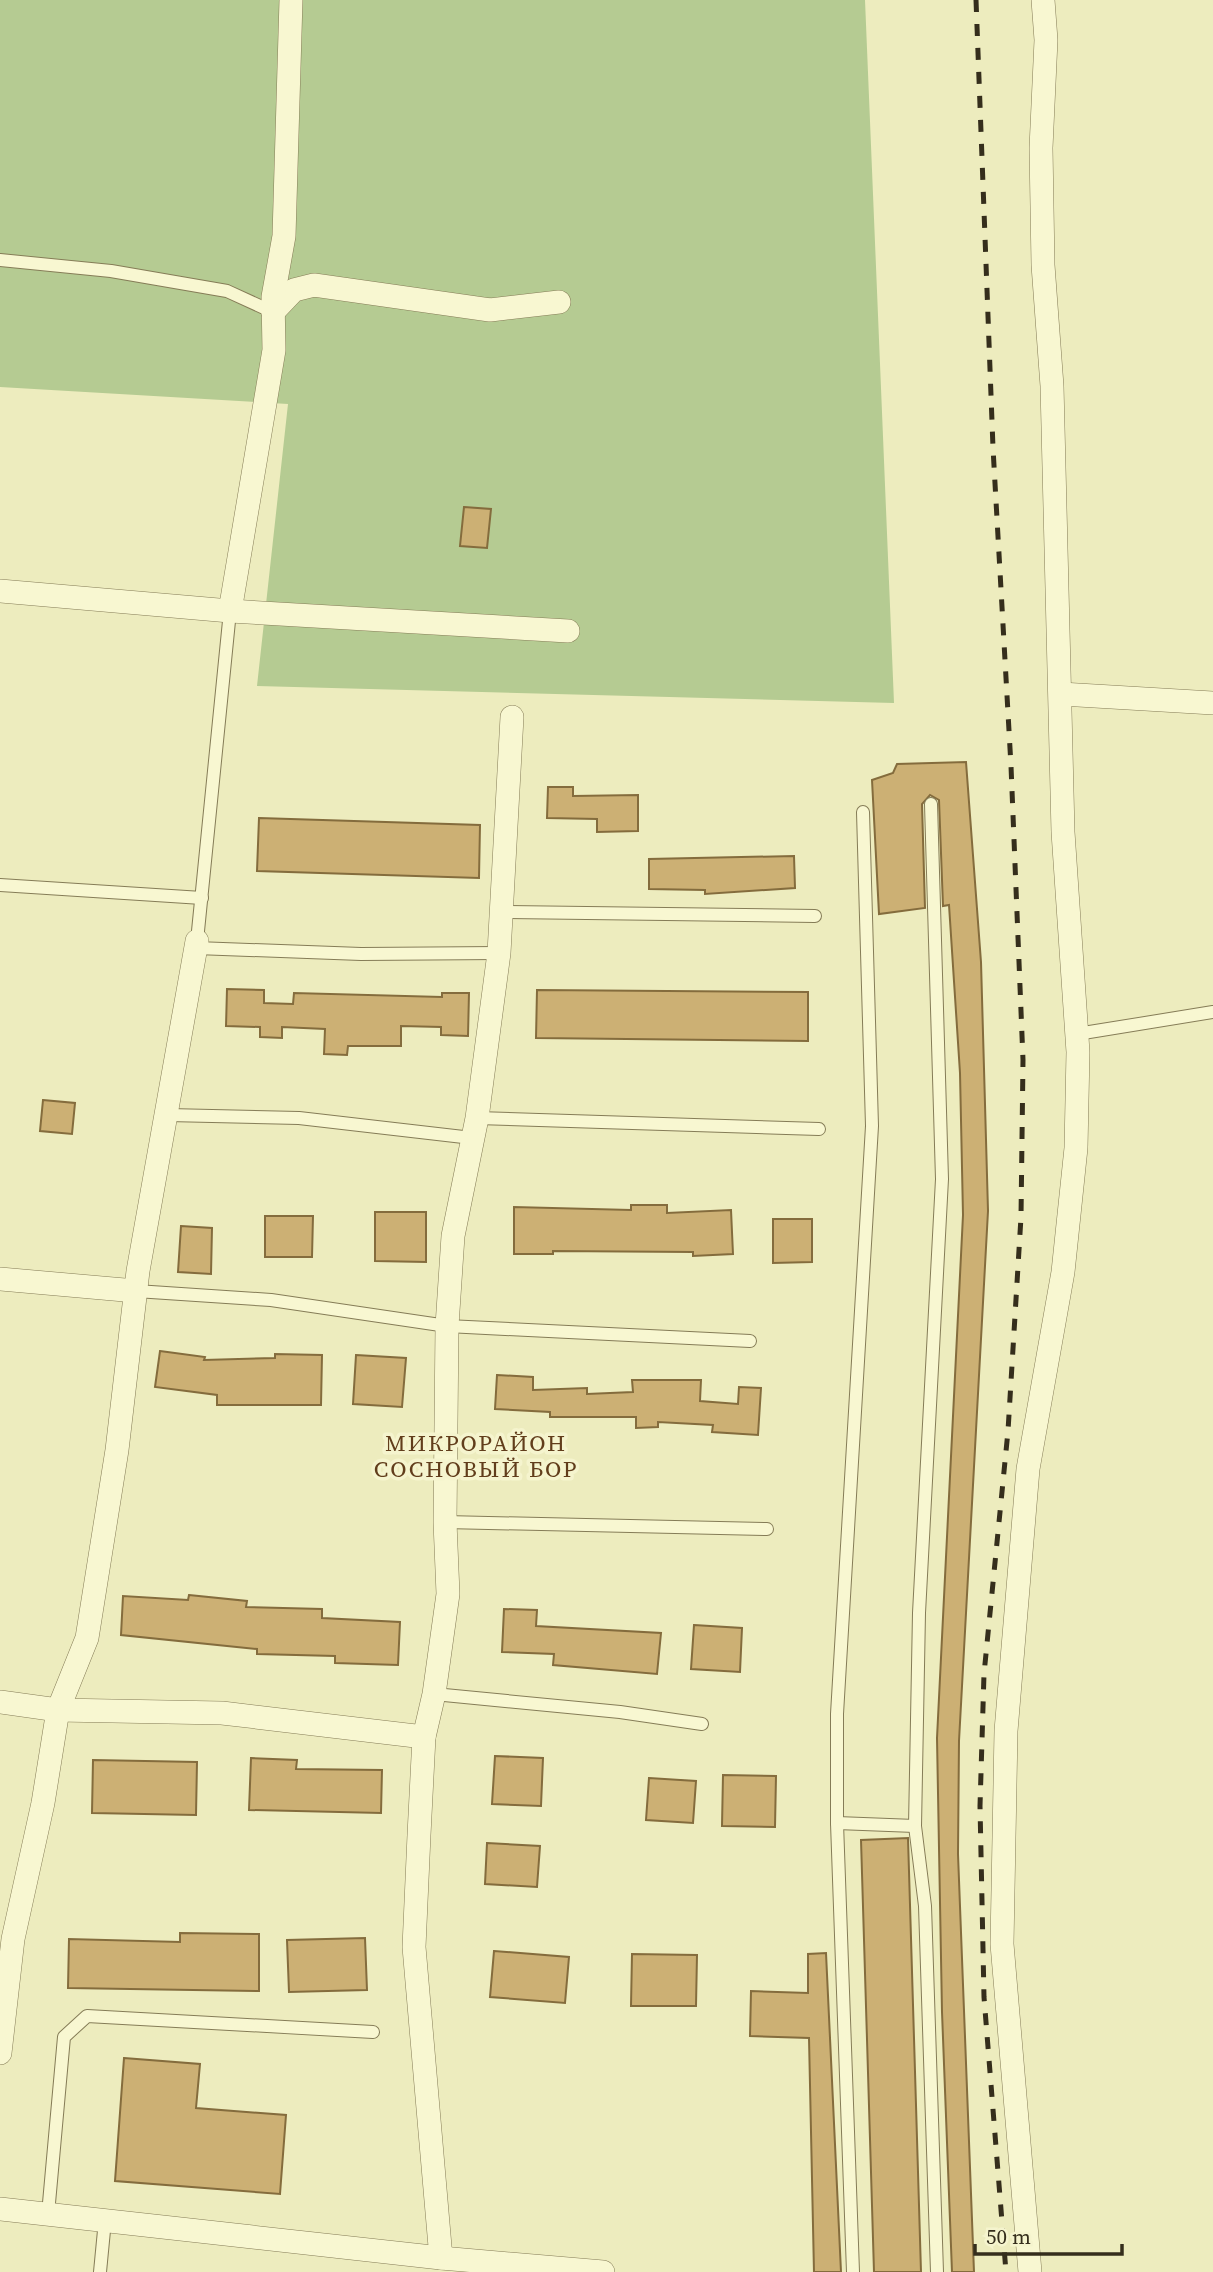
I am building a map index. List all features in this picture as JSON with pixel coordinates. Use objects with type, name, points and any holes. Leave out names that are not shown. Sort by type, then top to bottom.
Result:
[{"type":"street","points":[[230,611],[274,350],[274,312],[284,236],[291,0]]},
{"type":"street","points":[[1030,2272],[1002,1944],[1006,1731],[1028,1469],[1063,1272],[1076,1148],[1077,1034],[1063,832],[1052,386],[1043,265],[1041,148],[1046,40],[1042,0]]},
{"type":"street","points":[[274,312],[293,290],[314,285],[490,310],[559,302]]},
{"type":"street","points":[[0,591],[230,611],[568,631]]},
{"type":"street","points":[[1061,694],[1213,703]]},
{"type":"street","points":[[441,2258],[414,1947],[424,1737],[434,1694],[448,1594],[445,1522],[447,1326],[453,1236],[475,1128],[499,953],[512,716]]},
{"type":"street","points":[[0,2053],[13,1939],[43,1803],[58,1710],[87,1638],[117,1450],[136,1291],[197,944]]},
{"type":"street","points":[[0,1279],[136,1291]]},
{"type":"street","points":[[0,1702],[58,1710],[222,1713],[424,1737]]},
{"type":"street","points":[[0,2209],[441,2258],[603,2272]]},
{"type":"lane","points":[[0,260],[111,271],[227,291],[274,312]]},
{"type":"lane","points":[[230,611],[197,944],[361,954],[499,953]]},
{"type":"lane","points":[[931,804],[942,1179],[919,1613],[915,1826],[925,1906],[937,2272]]},
{"type":"lane","points":[[853,2272],[837,1823],[837,1714],[872,1126],[863,812]]},
{"type":"lane","points":[[0,885],[201,898]]},
{"type":"lane","points":[[503,912],[815,916]]},
{"type":"lane","points":[[1077,1034],[1213,1012]]},
{"type":"lane","points":[[168,1115],[299,1118],[475,1128],[819,1129]]},
{"type":"lane","points":[[136,1291],[271,1300],[447,1326],[750,1341]]},
{"type":"lane","points":[[445,1522],[767,1529]]},
{"type":"lane","points":[[434,1694],[620,1712],[702,1724]]},
{"type":"lane","points":[[837,1823],[915,1826]]},
{"type":"lane","points":[[48,2214],[64,2037],[87,2016],[373,2032]]},
{"type":"lane","points":[[100,2272],[105,2220]]},
{"type":"green space","points":[[0,0],[865,0],[894,703],[257,686],[288,404],[0,387]]},
{"type":"building","points":[[464,507],[491,509],[487,548],[460,546]]},
{"type":"building","points":[[966,762],[981,962],[988,1211],[959,1741],[958,1854],[974,2272],[952,2272],[942,2012],[937,1738],[963,1215],[960,1073],[949,905],[943,906],[939,800],[930,795],[922,804],[925,908],[879,914],[872,780],[893,773],[897,764]]},
{"type":"building","points":[[548,787],[573,787],[573,796],[638,795],[638,831],[597,832],[597,819],[547,818]]},
{"type":"building","points":[[259,818],[480,825],[479,878],[257,871]]},
{"type":"building","points":[[794,856],[795,888],[705,894],[705,890],[649,889],[649,859]]},
{"type":"building","points":[[227,989],[264,990],[264,1003],[293,1004],[294,993],[442,997],[442,993],[469,993],[468,1036],[441,1035],[441,1027],[401,1026],[401,1046],[348,1046],[347,1055],[324,1054],[325,1029],[282,1027],[282,1038],[260,1037],[260,1027],[226,1026]]},
{"type":"building","points":[[537,990],[808,992],[808,1041],[536,1038]]},
{"type":"building","points":[[43,1100],[75,1103],[72,1134],[40,1131]]},
{"type":"building","points":[[631,1205],[667,1205],[667,1213],[731,1210],[733,1254],[693,1256],[693,1252],[553,1251],[553,1254],[514,1254],[514,1207],[631,1210]]},
{"type":"building","points":[[375,1212],[426,1212],[426,1262],[375,1261]]},
{"type":"building","points":[[265,1216],[313,1216],[312,1257],[265,1257]]},
{"type":"building","points":[[773,1219],[812,1219],[812,1262],[773,1263]]},
{"type":"building","points":[[181,1226],[212,1228],[211,1274],[178,1272]]},
{"type":"building","points":[[160,1351],[205,1357],[204,1360],[275,1358],[275,1354],[322,1355],[321,1405],[217,1405],[217,1395],[155,1387]]},
{"type":"building","points":[[356,1355],[406,1358],[402,1407],[353,1404]]},
{"type":"building","points":[[497,1375],[533,1377],[533,1390],[587,1388],[587,1394],[633,1392],[632,1380],[701,1380],[700,1401],[738,1404],[739,1387],[761,1388],[758,1435],[712,1432],[713,1425],[658,1422],[658,1427],[636,1428],[636,1417],[550,1417],[550,1412],[495,1409]]},
{"type":"building","points":[[189,1595],[247,1601],[246,1607],[322,1609],[322,1618],[400,1622],[398,1665],[335,1663],[335,1656],[257,1654],[257,1649],[121,1635],[123,1596],[188,1600]]},
{"type":"building","points":[[504,1609],[537,1610],[536,1626],[661,1633],[657,1674],[553,1665],[554,1654],[502,1652]]},
{"type":"building","points":[[694,1625],[742,1628],[740,1672],[691,1669]]},
{"type":"building","points":[[495,1756],[543,1758],[541,1806],[492,1804]]},
{"type":"building","points":[[251,1758],[297,1760],[296,1769],[382,1770],[381,1813],[249,1810]]},
{"type":"building","points":[[93,1760],[197,1762],[196,1815],[92,1813]]},
{"type":"building","points":[[723,1775],[776,1776],[775,1827],[722,1826]]},
{"type":"building","points":[[649,1778],[696,1781],[693,1823],[646,1820]]},
{"type":"building","points":[[908,1838],[921,2272],[874,2272],[861,1840]]},
{"type":"building","points":[[487,1843],[540,1846],[537,1887],[485,1884]]},
{"type":"building","points":[[180,1933],[259,1934],[259,1991],[68,1988],[69,1939],[180,1942]]},
{"type":"building","points":[[365,1938],[367,1990],[289,1992],[287,1940]]},
{"type":"building","points":[[494,1951],[569,1957],[565,2003],[490,1997]]},
{"type":"building","points":[[826,1953],[841,2272],[814,2272],[809,2038],[750,2036],[751,1991],[808,1993],[808,1954]]},
{"type":"building","points":[[632,1954],[697,1955],[696,2006],[631,2006]]},
{"type":"building","points":[[124,2058],[200,2064],[196,2108],[286,2115],[280,2194],[115,2181]]},
{"type":"railway","points":[[976,0],[993,448],[1011,766],[1023,1060],[1021,1217],[1008,1431],[984,1674],[980,1806],[984,1997],[1006,2272]]},
{"type":"district","name":"МИКРОРАЙОН СОСНОВЫЙ БОР","points":[[476,1456]]}]
